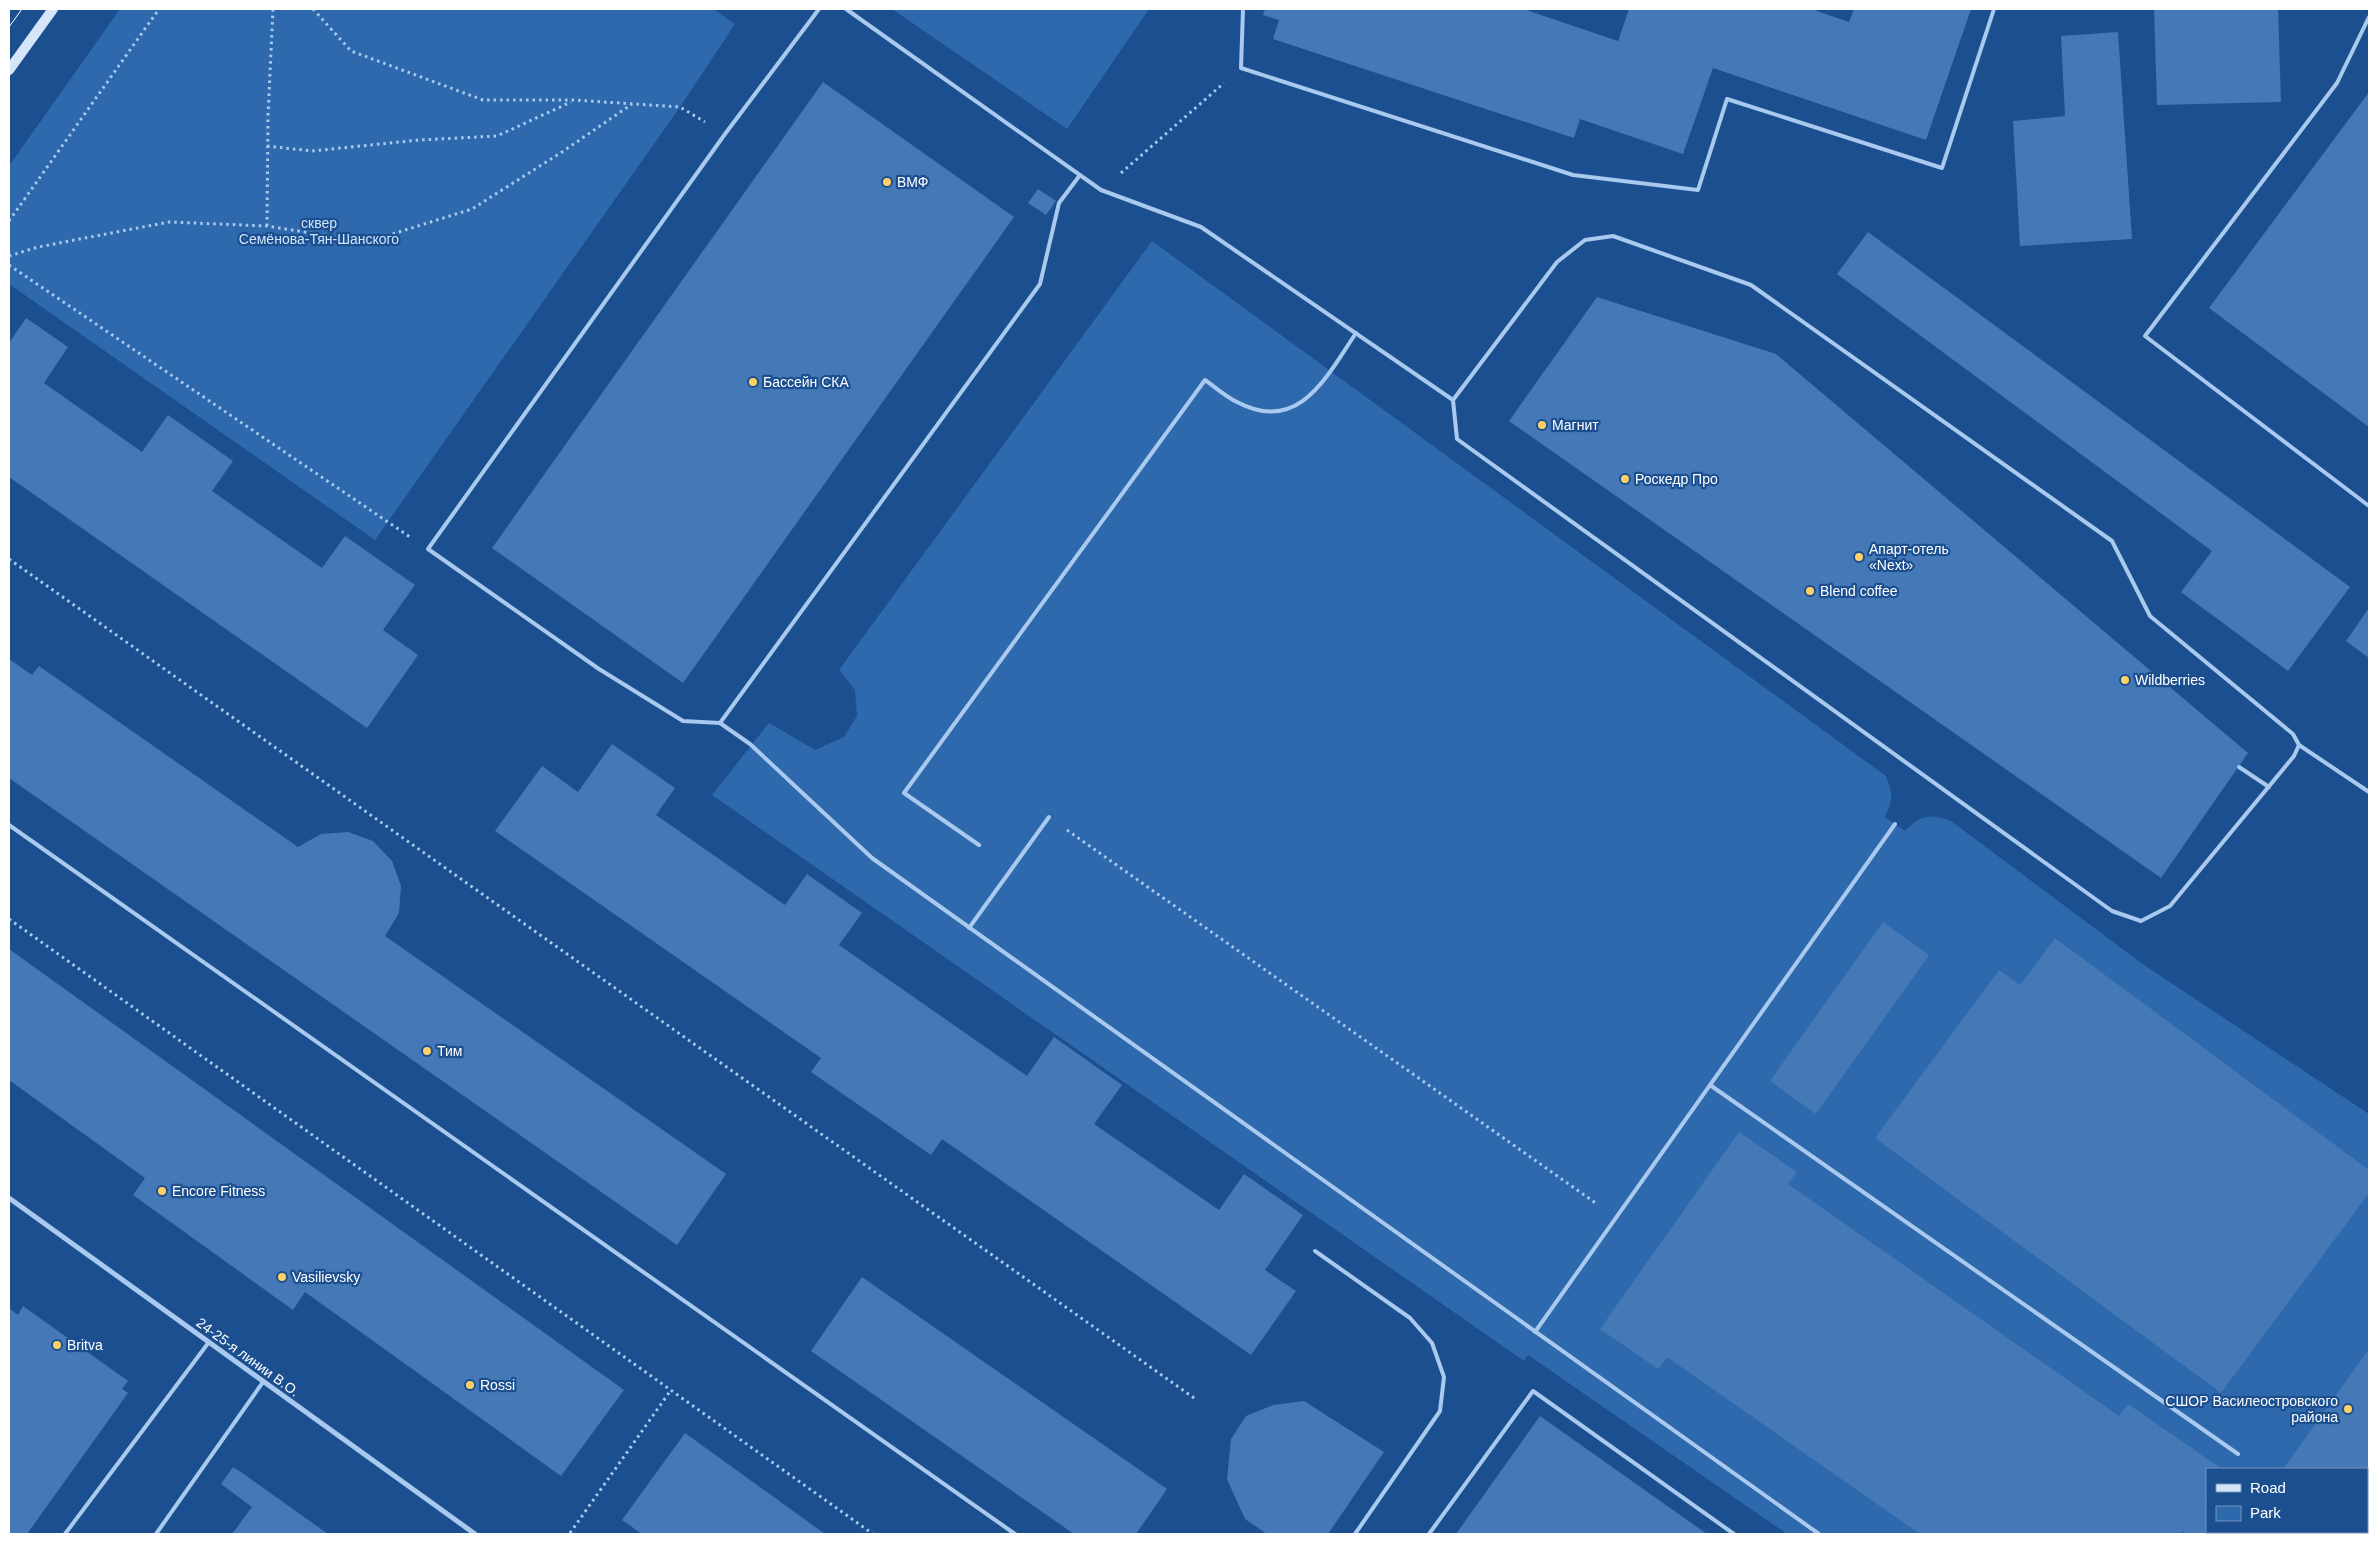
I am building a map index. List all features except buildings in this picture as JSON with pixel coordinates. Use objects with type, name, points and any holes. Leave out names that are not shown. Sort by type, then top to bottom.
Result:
[{"type":"main road","points":[[9,70],[53,9]]},
{"type":"street","name":"24-25-я линии В.О.","points":[[9,1198],[475,1534]]},
{"type":"lane","points":[[819,9],[725,134],[428,549],[598,669],[684,721],[720,724],[750,744],[872,858],[1819,1534]]},
{"type":"lane","points":[[846,9],[1101,190],[1201,227],[1452,400]]},
{"type":"lane","points":[[1242,9],[1241,68],[1573,175],[1698,190],[1727,99],[1942,168],[1994,9]]},
{"type":"lane","points":[[2369,17],[2337,83],[2145,336],[2369,506]]},
{"type":"lane","points":[[720,724],[1040,284],[1059,203],[1080,175]]},
{"type":"lane","points":[[2299,744],[2294,756],[2270,787],[2170,906],[2141,921],[2112,911],[1458,439],[1452,400],[1557,262],[1585,240],[1613,236],[1751,285],[2112,541],[2150,616],[2293,734],[2299,744],[2369,792]]},
{"type":"lane","points":[[979,845],[904,793],[1205,380],[1237,402],[1266,413],[1294,408],[1314,392],[1356,333]]},
{"type":"lane","points":[[2239,767],[2270,787]]},
{"type":"lane","points":[[969,928],[1049,817]]},
{"type":"lane","points":[[1535,1332],[1895,824]]},
{"type":"lane","points":[[9,825],[1015,1534]]},
{"type":"lane","points":[[1710,1085],[2238,1454]]},
{"type":"lane","points":[[1315,1251],[1410,1318],[1432,1344],[1444,1377],[1440,1411],[1355,1534]]},
{"type":"lane","points":[[65,1534],[209,1342]]},
{"type":"lane","points":[[156,1534],[264,1382]]},
{"type":"lane","points":[[1429,1534],[1533,1392],[1734,1534]]},
{"type":"path","points":[[9,221],[159,9]]},
{"type":"path","points":[[267,226],[273,9]]},
{"type":"path","points":[[313,9],[351,51],[483,100],[574,100],[680,107],[725,134]]},
{"type":"path","points":[[1101,190],[1241,68]]},
{"type":"path","points":[[268,146],[312,151],[419,140],[497,136],[574,100]]},
{"type":"path","points":[[9,256],[38,247],[169,222],[267,226],[367,242],[472,209],[562,152],[632,104]]},
{"type":"path","points":[[9,265],[428,549]]},
{"type":"path","points":[[9,558],[1197,1400]]},
{"type":"path","points":[[1049,817],[1616,1217]]},
{"type":"path","points":[[9,919],[873,1534]]},
{"type":"path","points":[[570,1533],[671,1390]]},
{"type":"green space","name":"сквер Семёнова-Тян-Шанского","points":[[120,9],[713,9],[735,24],[680,107],[375,540],[9,284],[9,166]]},
{"type":"green space","points":[[892,9],[1149,9],[1067,129]]},
{"type":"green space","points":[[1152,241],[1886,776],[1891,797],[1890,806],[1885,817],[1905,831],[1916,821],[1926,817],[1937,817],[1951,821],[2144,965],[2369,1114],[2369,1534],[1787,1534],[1528,1355],[1524,1361],[712,795],[769,723],[815,750],[844,737],[857,716],[855,690],[839,670]]},
{"type":"tram line","points":[[9,27],[22,9]]},
{"type":"place","name":"ВМФ","points":[[887,182]]},
{"type":"place","name":"Бассейн СКА","points":[[753,382]]},
{"type":"place","name":"Магнит","points":[[1542,425]]},
{"type":"place","name":"Роскедр Про","points":[[1625,479]]},
{"type":"place","name":"Апарт-отель «Next»","points":[[1859,557]]},
{"type":"place","name":"Blend coffee","points":[[1810,591]]},
{"type":"place","name":"Wildberries","points":[[2125,680]]},
{"type":"place","name":"Тим","points":[[427,1051]]},
{"type":"place","name":"Encore Fitness","points":[[162,1191]]},
{"type":"place","name":"Vasilievsky","points":[[282,1277]]},
{"type":"place","name":"Britva","points":[[57,1345]]},
{"type":"place","name":"Rossi","points":[[470,1385]]},
{"type":"place","name":"СШОР Василеостровского района","points":[[2348,1409]]}]
